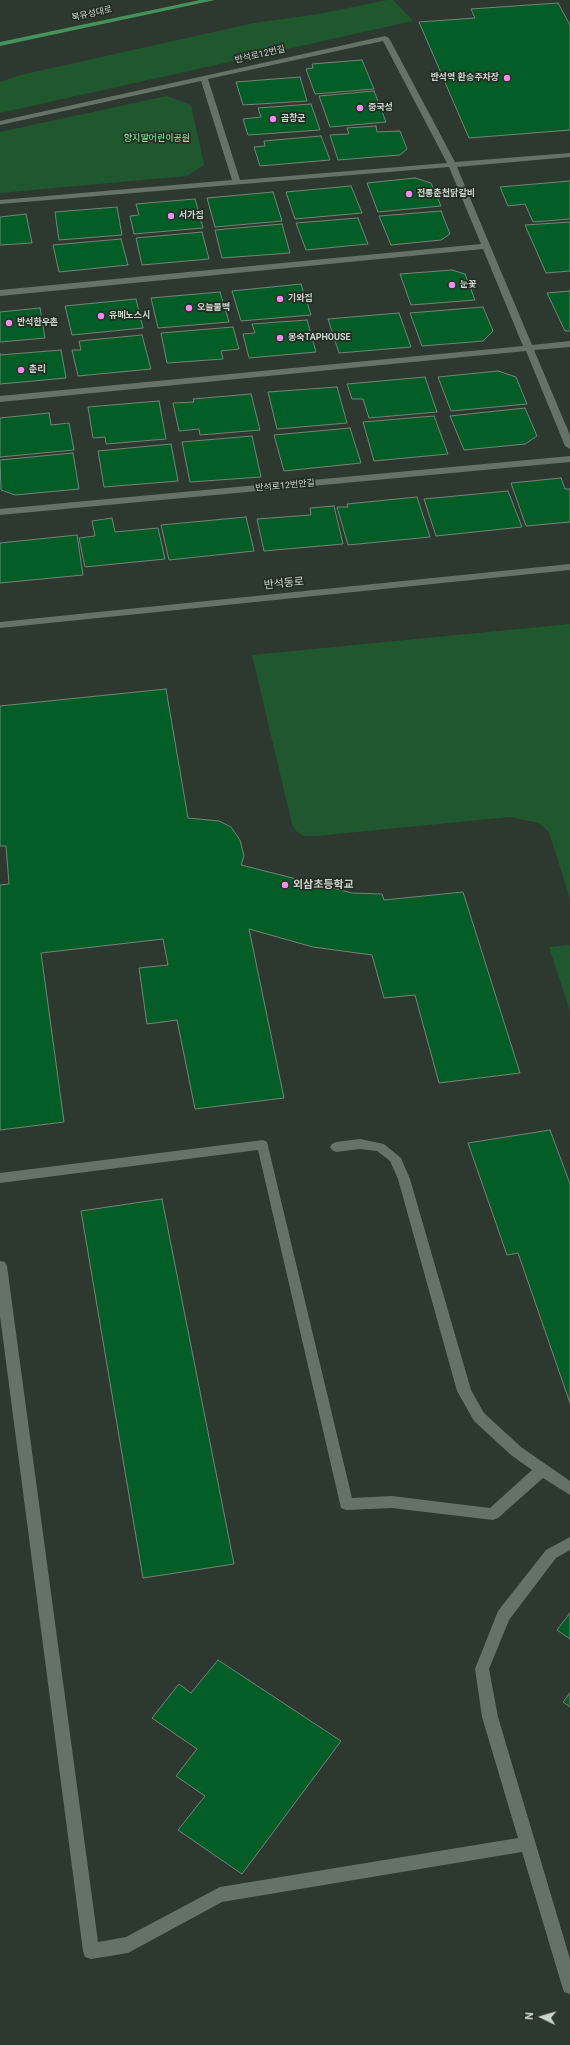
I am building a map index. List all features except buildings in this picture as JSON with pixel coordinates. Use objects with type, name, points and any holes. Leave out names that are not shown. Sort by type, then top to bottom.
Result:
[{"type":"main road","name":"북유성대로","points":[[0,44],[211,0]]},
{"type":"street","name":"반석로12번길","points":[[0,124],[386,38],[452,165]]},
{"type":"street","points":[[204,78],[237,182]]},
{"type":"street","points":[[0,202],[570,155]]},
{"type":"street","points":[[452,165],[570,446]]},
{"type":"street","points":[[0,293],[486,246]]},
{"type":"street","points":[[0,399],[570,344]]},
{"type":"street","name":"반석로12번안길","points":[[0,512],[570,459]]},
{"type":"street","name":"반석동로","points":[[0,625],[570,567]]},
{"type":"street","points":[[336,1146],[360,1144],[380,1147],[395,1158],[404,1179],[464,1390],[479,1417],[516,1451],[570,1488]]},
{"type":"street","points":[[0,1178],[263,1145],[346,1504],[392,1502],[493,1514],[543,1469]]},
{"type":"street","points":[[0,1266],[91,1951],[128,1945],[220,1895],[527,1844]]},
{"type":"street","points":[[570,1543],[551,1554],[503,1616],[482,1669],[490,1717],[570,1986]]},
{"type":"green space","points":[[393,0],[413,21],[0,113],[0,82],[21,75],[254,23],[319,14]]},
{"type":"green space","name":"양지말어린이공원","points":[[167,96],[191,105],[204,165],[187,176],[0,193],[0,132]]},
{"type":"green space","points":[[570,624],[570,899],[549,832],[539,823],[510,817],[316,836],[304,836],[296,831],[292,824],[252,655]]},
{"type":"green space","points":[[570,945],[570,1011],[549,947]]},
{"type":"place","name":"반석역 환승주차장","points":[[507,78]]},
{"type":"place","name":"중국성","points":[[360,108]]},
{"type":"place","name":"곱창군","points":[[273,119]]},
{"type":"place","name":"전통춘천닭갈비","points":[[409,194]]},
{"type":"place","name":"서가집","points":[[171,216]]},
{"type":"place","name":"눈꽃","points":[[452,285]]},
{"type":"place","name":"기와집","points":[[280,299]]},
{"type":"place","name":"오늘불백","points":[[189,308]]},
{"type":"place","name":"유메노스시","points":[[101,316]]},
{"type":"place","name":"반석한우촌","points":[[9,323]]},
{"type":"place","name":"봉숙TAPHOUSE","points":[[280,338]]},
{"type":"place","name":"춘리","points":[[21,370]]},
{"type":"place","name":"외삼초등학교","points":[[285,885]]}]
